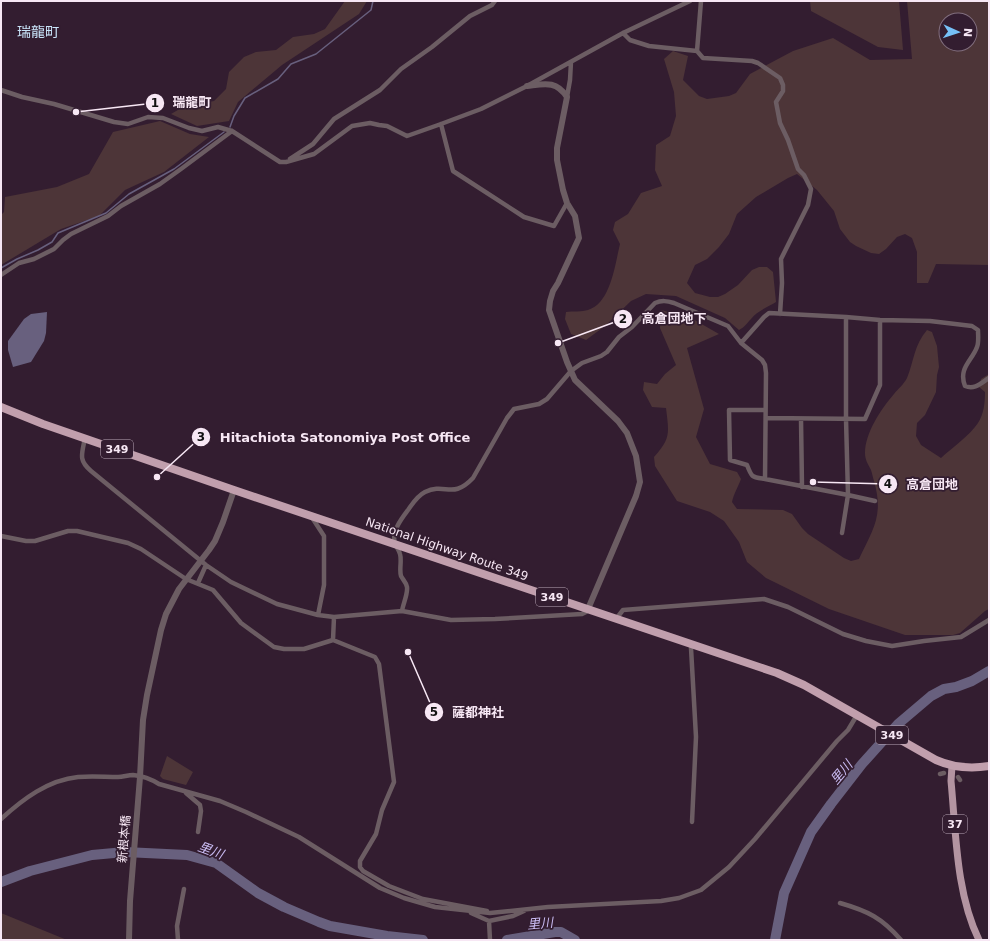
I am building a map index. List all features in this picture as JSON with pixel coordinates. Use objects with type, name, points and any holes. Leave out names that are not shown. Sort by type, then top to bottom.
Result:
[{"type":"highway","name":"National Highway Route 349","points":[[1,408],[234,490],[693,644],[794,680],[936,760],[952,766],[965,768],[989,766]]},
{"type":"main road","name":"37","points":[[952,766],[951,781],[964,895],[968,913],[979,940]]},
{"type":"street","points":[[286,162],[313,144],[334,119],[380,90],[401,69],[432,47],[470,16],[492,5],[495,1]]},
{"type":"street","points":[[1,90],[114,122],[128,124],[148,117],[163,118],[189,128],[202,130],[218,127],[232,131],[280,162],[286,162],[314,154],[352,126],[370,123],[378,124],[387,126],[407,136],[480,109],[527,86],[624,33],[690,1]]},
{"type":"street","points":[[697,51],[701,1]]},
{"type":"street","points":[[624,33],[630,40],[649,46],[697,51],[703,58],[758,62],[780,78],[783,85],[783,91],[776,102],[780,123],[788,140],[798,169],[804,175],[811,189],[808,205],[781,259],[782,283],[780,314]]},
{"type":"street","points":[[85,438],[82,460],[84,465],[201,560],[206,566],[232,582],[277,604],[318,615],[334,617],[402,611],[451,620],[582,614],[586,612],[636,496],[640,482],[636,456],[627,433],[618,421],[575,380],[549,310],[553,291],[579,238],[575,216],[567,203],[562,190],[557,160],[570,80],[571,62]]},
{"type":"street","points":[[527,86],[552,84],[559,87],[567,97]]},
{"type":"street","points":[[441,124],[453,171],[524,217],[554,226],[567,203]]},
{"type":"street","points":[[1,275],[19,263],[34,259],[54,249],[71,234],[108,216],[121,206],[160,184],[232,131]]},
{"type":"street","points":[[402,611],[407,588],[401,575],[400,553],[395,544],[394,538],[398,525],[416,499],[424,492],[438,489],[460,489],[466,485],[473,478],[507,418],[514,409],[539,404],[553,392],[571,371],[582,363],[601,356],[607,352],[619,337],[632,327],[655,303],[660,301],[674,303],[728,326],[741,343],[762,360],[765,365],[765,480]]},
{"type":"street","points":[[741,343],[764,316],[769,313],[880,320],[930,321],[972,326],[978,330],[978,344],[966,364],[963,381],[965,386],[976,387],[989,378]]},
{"type":"street","points":[[842,533],[848,495],[846,318]]},
{"type":"street","points":[[766,418],[865,419],[880,385],[880,320]]},
{"type":"street","points":[[765,410],[729,410],[730,460],[748,464],[751,475],[755,478],[875,501]]},
{"type":"street","points":[[801,419],[802,487]]},
{"type":"street","name":"新根本橋","points":[[129,940],[130,901],[143,720],[161,630],[172,601],[186,579],[215,541],[234,490]]},
{"type":"street","points":[[310,515],[324,536],[324,585],[318,615]]},
{"type":"street","points":[[1,536],[26,541],[35,541],[68,531],[87,533],[128,544],[141,549],[186,579],[214,590],[241,623],[274,647],[284,649],[304,649],[333,640],[375,656],[379,664],[394,782],[382,810],[376,834],[360,861],[360,866],[363,871],[377,887]]},
{"type":"street","points":[[198,583],[206,566]]},
{"type":"street","points":[[616,618],[623,610],[764,599],[788,607],[843,634],[880,645],[892,646],[924,641],[961,638],[989,620]]},
{"type":"street","points":[[333,640],[334,617]]},
{"type":"street","points":[[692,822],[696,737],[691,648],[693,644]]},
{"type":"street","points":[[1,818],[31,795],[58,781],[92,776],[118,777],[133,775],[220,801],[276,826],[320,850],[377,887],[435,908],[493,913],[661,901],[679,898],[701,890],[729,867],[755,839],[837,741],[860,717]]},
{"type":"street","points":[[184,791],[200,804],[201,811],[198,832]]},
{"type":"street","points":[[363,871],[389,886],[423,899],[471,907],[493,913]]},
{"type":"street","points":[[178,940],[177,926],[184,889]]},
{"type":"street","points":[[840,903],[870,914],[886,924],[901,940]]},
{"type":"street","points":[[468,912],[489,924],[528,910]]},
{"type":"street","points":[[489,924],[490,940]]},
{"type":"shaded area","points":[[345,1],[367,1],[359,14],[282,65],[238,102],[229,121],[197,126],[171,114],[183,107],[214,101],[226,89],[229,72],[244,57],[256,52],[276,50],[293,37],[314,34],[325,29]]},
{"type":"shaded area","points":[[810,1],[899,1],[903,50],[878,47],[811,11]]},
{"type":"shaded area","points":[[907,1],[989,1],[989,265],[936,264],[928,283],[917,283],[917,252],[912,238],[905,234],[897,237],[879,254],[871,253],[856,246],[850,242],[840,229],[834,211],[817,190],[797,174],[756,197],[737,214],[729,234],[707,259],[695,265],[687,283],[695,293],[710,297],[718,297],[738,285],[752,270],[759,267],[767,267],[773,272],[776,302],[756,314],[743,328],[739,330],[725,318],[676,296],[646,294],[631,301],[605,326],[586,340],[571,334],[565,319],[566,312],[586,311],[596,306],[602,300],[611,282],[620,244],[613,230],[615,222],[628,214],[641,193],[662,186],[655,170],[656,145],[670,136],[676,116],[674,92],[664,59],[673,51],[688,56],[683,80],[699,96],[707,99],[729,96],[736,93],[750,74],[793,51],[833,38],[870,60],[912,59]]},
{"type":"shaded area","points":[[160,121],[190,134],[209,137],[164,172],[125,190],[99,216],[61,229],[1,265],[1,215],[4,212],[5,197],[57,187],[89,174],[113,132]]},
{"type":"shaded area","points":[[661,310],[691,318],[719,334],[687,348],[704,409],[696,437],[710,464],[737,472],[741,479],[732,502],[737,509],[783,510],[792,514],[808,534],[851,561],[859,559],[876,522],[878,504],[877,493],[865,455],[868,437],[879,414],[907,378],[919,341],[927,330],[932,332],[937,346],[939,367],[936,392],[925,415],[917,423],[916,436],[921,445],[941,458],[975,428],[982,416],[985,400],[985,392],[979,387],[981,379],[989,374],[989,609],[960,633],[953,635],[905,635],[829,609],[766,578],[747,562],[739,542],[724,521],[710,512],[677,501],[655,466],[654,457],[660,450],[668,435],[666,408],[652,407],[643,390],[644,382],[657,384],[665,374],[676,365],[660,328]]},
{"type":"shaded area","points":[[47,312],[44,341],[31,362],[13,367],[8,350],[8,341],[24,319],[31,314]]},
{"type":"shaded area","points":[[167,756],[193,772],[186,785],[163,779],[160,776]]},
{"type":"shaded area","points":[[1,913],[67,940],[1,940]]},
{"type":"waterway","points":[[230,127],[234,116],[245,98],[278,79],[291,64],[316,54],[371,10],[373,1]]},
{"type":"waterway","points":[[1,268],[52,242],[58,233],[106,213],[129,194],[174,169],[224,132]]},
{"type":"waterway","name":"里川","points":[[775,940],[784,893],[811,832],[862,764],[898,724],[931,696],[944,689],[956,687],[972,681],[989,671]]},
{"type":"waterway","name":"里川","points":[[1,882],[30,871],[92,855],[125,852],[187,855],[216,863],[258,893],[284,907],[330,926],[387,936],[423,940]]},
{"type":"waterway","name":"里川","points":[[507,940],[555,932],[561,932],[575,940]]},
{"type":"place","name":"瑞龍町","points":[[76,112]]},
{"type":"place","name":"高倉団地下","points":[[558,343]]},
{"type":"place","name":"Hitachiota Satonomiya Post Office","points":[[157,477]]},
{"type":"place","name":"高倉団地","points":[[813,482]]},
{"type":"place","name":"薩都神社","points":[[408,652]]},
{"type":"district","name":"瑞龍町","points":[[38,32]]}]
